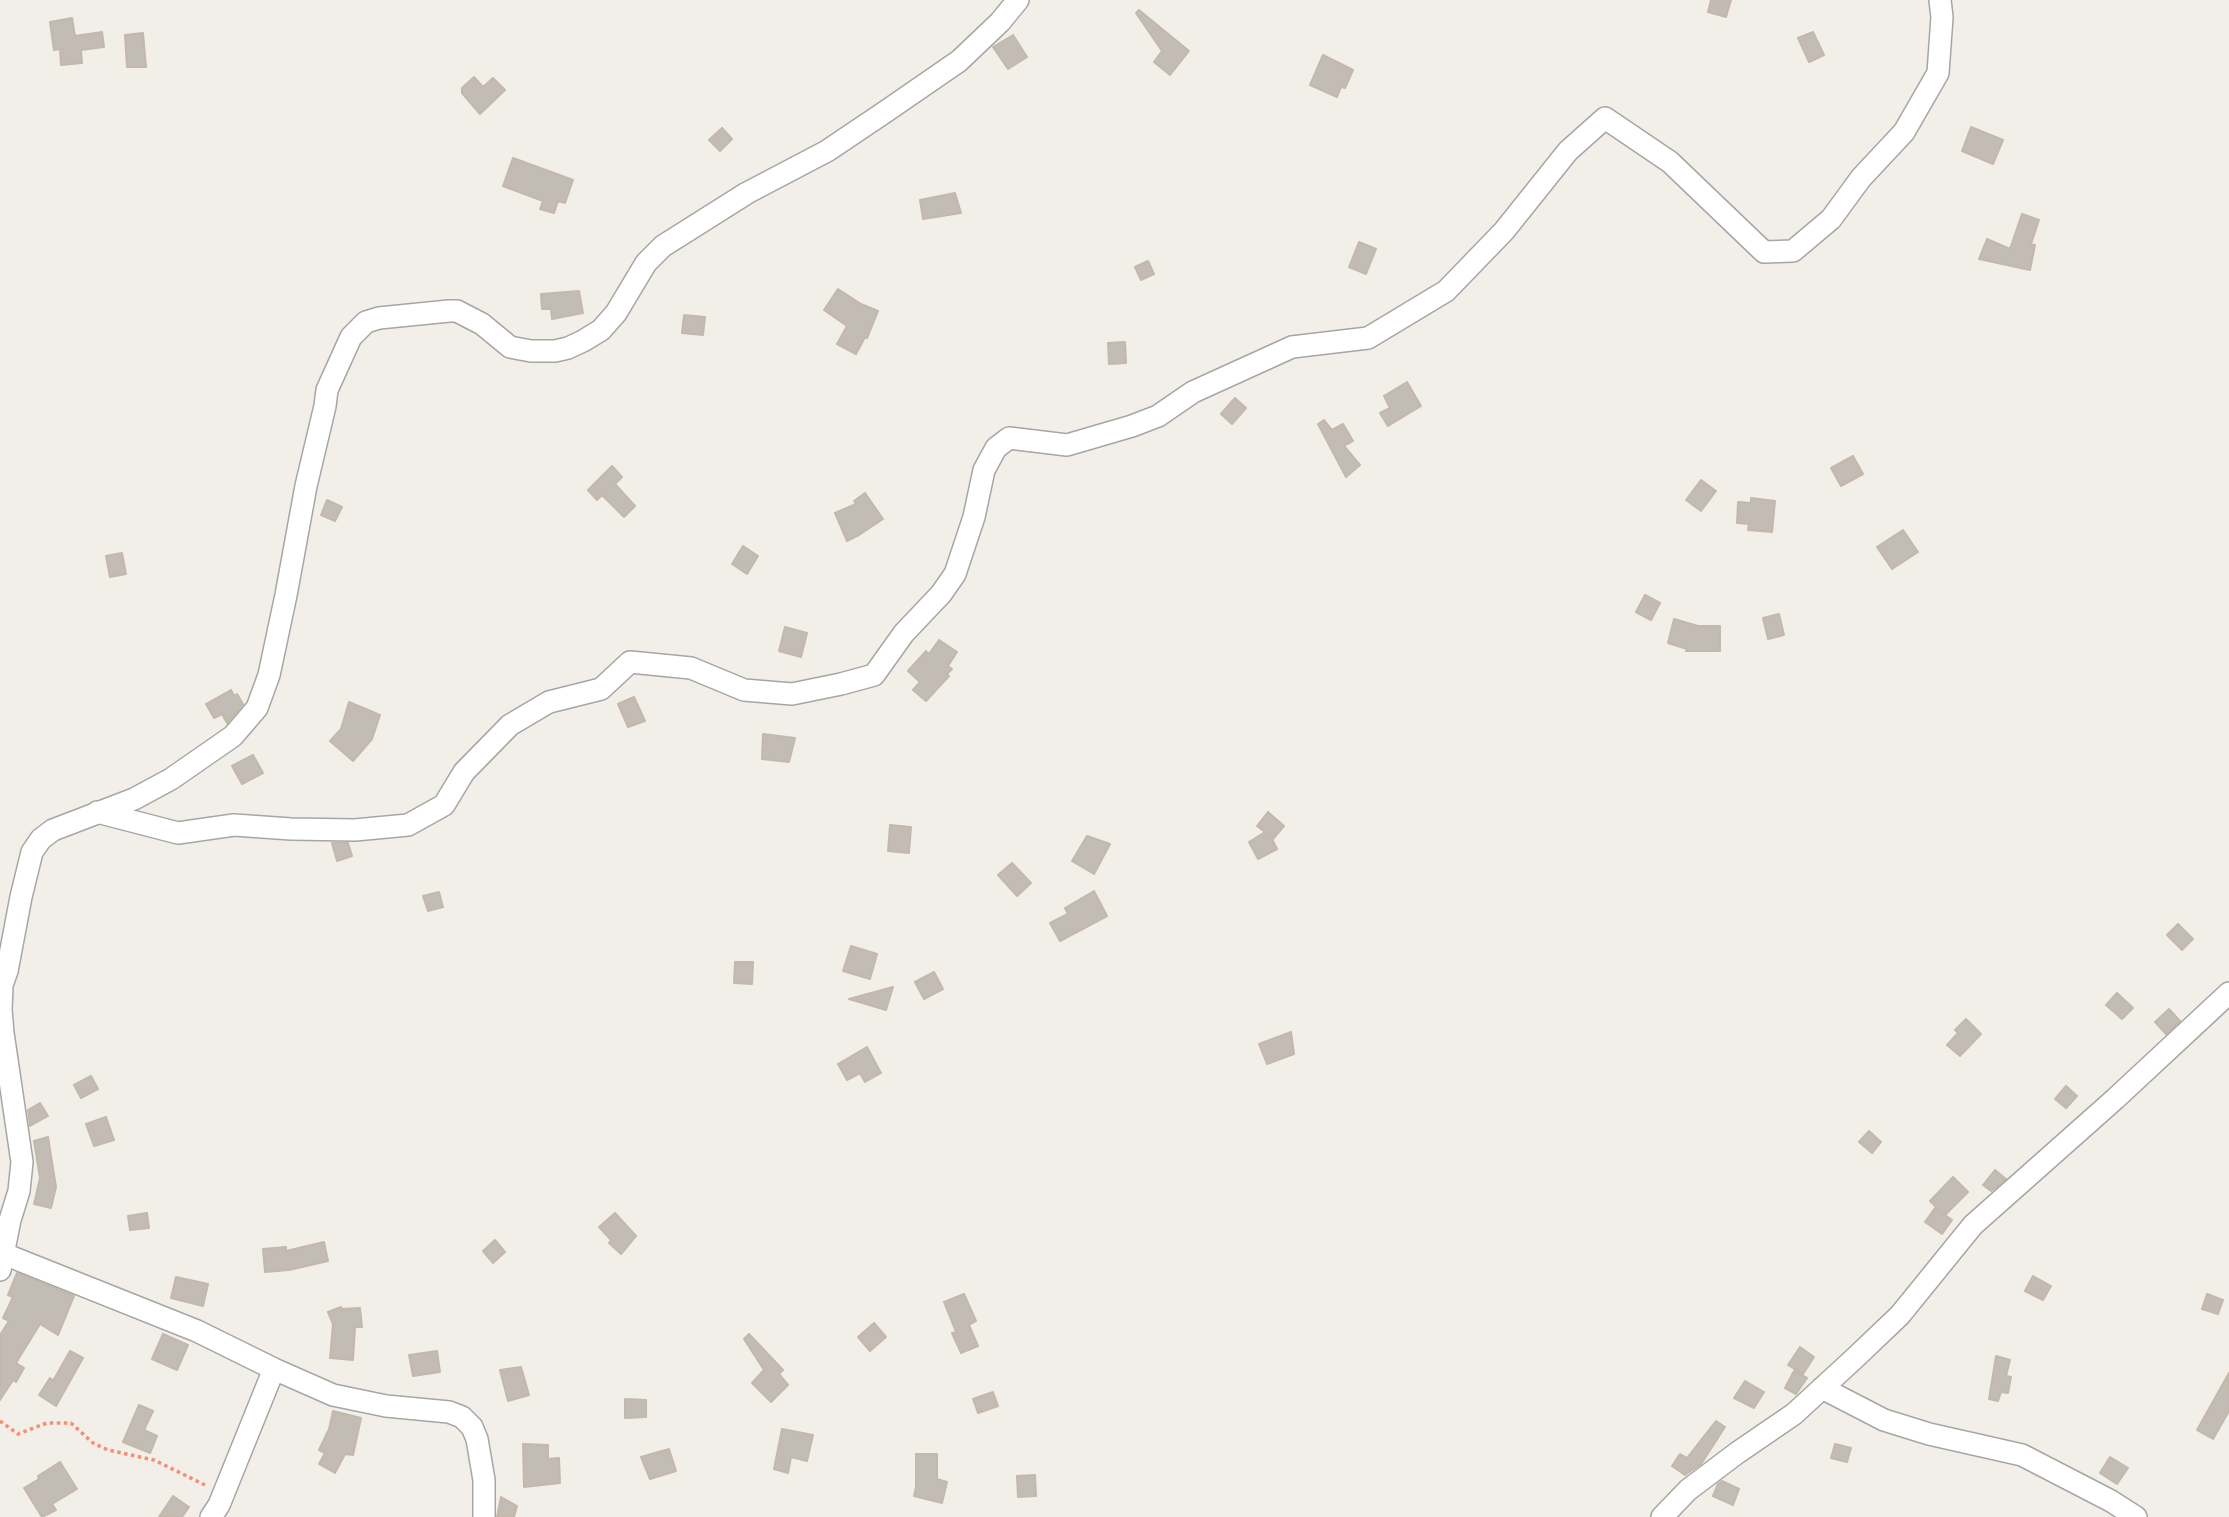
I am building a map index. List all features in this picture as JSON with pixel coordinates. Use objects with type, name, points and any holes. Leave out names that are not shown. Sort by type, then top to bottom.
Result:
[{"type":"street","points":[[484,1517],[484,1480],[477,1438],[472,1427],[462,1417],[449,1412],[386,1406],[333,1395],[197,1331],[2,1262],[4,1228],[19,1191],[22,1162],[1,1010],[2,985],[32,852],[41,839],[61,826],[134,799],[171,779],[233,736],[257,708],[266,684],[286,595],[327,390],[343,352],[361,325],[380,318],[449,311],[482,324],[510,346],[520,349],[555,351],[583,341],[600,330],[616,313],[646,263],[663,246],[747,193],[827,151],[885,113],[959,61],[1000,22],[1018,0]]},
{"type":"street","points":[[97,811],[178,833],[234,825],[355,830],[408,825],[444,805],[464,772],[510,725],[549,702],[601,689],[630,662],[691,668],[744,690],[792,694],[874,674],[904,633],[942,594],[955,574],[974,517],[984,470],[996,447],[1009,438],[1067,445],[1132,426],[1158,416],[1193,392],[1292,347],[1368,338],[1446,291],[1504,231],[1568,151],[1605,118],[1670,162],[1764,253],[1793,251],[1831,219],[1861,178],[1904,132],[1938,74],[1942,17],[1940,0]]},
{"type":"street","points":[[1662,1517],[1688,1490],[1737,1452],[1794,1414],[1900,1315],[1973,1224],[2115,1099],[2229,993]]},
{"type":"street","points":[[211,1517],[274,1369]]},
{"type":"street","points":[[1822,1388],[1884,1420],[1928,1434],[2022,1455],[2111,1501],[2136,1517]]},
{"type":"path","points":[[0,1421],[18,1434],[47,1423],[71,1423],[100,1447],[154,1460],[223,1493]]},
{"type":"building","points":[[1711,0],[1731,0],[1726,17],[1708,12]]},
{"type":"building","points":[[1139,10],[1189,51],[1170,75],[1154,62],[1162,51],[1136,13]]},
{"type":"building","points":[[72,18],[75,36],[102,32],[104,47],[81,50],[82,63],[61,65],[60,49],[54,50],[50,22]]},
{"type":"building","points":[[1813,32],[1824,55],[1809,62],[1798,38]]},
{"type":"building","points":[[143,33],[146,67],[127,67],[125,35]]},
{"type":"building","points":[[1013,35],[1027,57],[1008,69],[993,47]]},
{"type":"building","points":[[1323,55],[1353,70],[1345,88],[1341,87],[1337,97],[1310,85]]},
{"type":"building","points":[[474,77],[483,87],[493,78],[505,90],[480,114],[462,93],[462,88]]},
{"type":"building","points":[[1971,127],[2003,140],[1993,164],[1962,151]]},
{"type":"building","points":[[722,128],[732,139],[720,151],[709,140]]},
{"type":"building","points":[[513,158],[573,180],[565,203],[558,201],[554,213],[540,209],[543,201],[503,186]]},
{"type":"building","points":[[955,193],[961,213],[923,219],[920,200]]},
{"type":"building","points":[[2022,214],[2039,220],[2031,244],[2035,245],[2030,270],[1979,259],[1987,239],[2010,249]]},
{"type":"building","points":[[1359,242],[1376,249],[1366,274],[1349,267]]},
{"type":"building","points":[[1148,261],[1154,274],[1141,280],[1135,267]]},
{"type":"building","points":[[838,289],[878,311],[867,338],[865,337],[856,354],[837,344],[847,326],[824,310]]},
{"type":"building","points":[[579,291],[583,313],[552,319],[551,309],[542,309],[541,294]]},
{"type":"building","points":[[684,315],[705,317],[703,335],[682,333]]},
{"type":"building","points":[[1125,342],[1126,363],[1109,364],[1108,343]]},
{"type":"building","points":[[1407,382],[1421,406],[1388,426],[1380,413],[1390,408],[1384,396]]},
{"type":"building","points":[[1235,398],[1246,408],[1232,424],[1221,414]]},
{"type":"building","points":[[1324,420],[1332,430],[1343,424],[1353,441],[1344,446],[1360,465],[1346,477],[1318,424]]},
{"type":"building","points":[[1853,456],[1863,474],[1841,486],[1831,468]]},
{"type":"building","points":[[612,466],[622,477],[615,484],[635,506],[624,517],[602,495],[597,500],[588,490]]},
{"type":"building","points":[[1701,480],[1716,491],[1701,511],[1686,500]]},
{"type":"building","points":[[865,493],[883,519],[847,541],[835,513],[856,504],[854,501]]},
{"type":"building","points":[[1751,498],[1775,501],[1772,532],[1748,530],[1749,524],[1737,523],[1738,502],[1751,503]]},
{"type":"building","points":[[327,500],[342,507],[335,521],[321,515]]},
{"type":"building","points":[[1903,530],[1918,552],[1892,569],[1877,547]]},
{"type":"building","points":[[743,546],[758,556],[747,574],[732,564]]},
{"type":"building","points":[[122,553],[126,574],[110,577],[106,556]]},
{"type":"building","points":[[1645,595],[1660,603],[1651,620],[1636,612]]},
{"type":"building","points":[[1779,614],[1784,635],[1768,639],[1763,618]]},
{"type":"building","points":[[1674,619],[1698,626],[1720,626],[1720,651],[1686,651],[1687,649],[1668,643]]},
{"type":"building","points":[[785,627],[807,633],[801,657],[779,651]]},
{"type":"building","points":[[939,640],[957,652],[948,666],[952,669],[947,674],[949,676],[926,701],[913,690],[920,682],[908,671],[926,651],[929,654]]},
{"type":"building","points":[[231,690],[243,704],[227,723],[222,714],[214,718],[206,704]]},
{"type":"building","points":[[634,697],[645,721],[628,727],[618,704]]},
{"type":"building","points":[[349,702],[380,715],[372,739],[353,761],[330,741],[341,729]]},
{"type":"building","points":[[763,734],[795,738],[789,762],[762,759]]},
{"type":"building","points":[[253,755],[263,773],[242,784],[232,766]]},
{"type":"building","points":[[1268,812],[1284,826],[1273,839],[1271,837],[1277,849],[1258,859],[1249,842],[1265,832],[1257,826]]},
{"type":"building","points":[[890,825],[911,827],[909,853],[888,851]]},
{"type":"building","points":[[1087,836],[1110,844],[1094,874],[1072,861]]},
{"type":"building","points":[[332,843],[348,843],[352,856],[337,861]]},
{"type":"building","points":[[1012,863],[1031,883],[1017,896],[998,875]]},
{"type":"building","points":[[1094,891],[1107,916],[1060,941],[1050,923],[1068,914],[1065,908]]},
{"type":"building","points":[[439,892],[443,907],[428,911],[423,896]]},
{"type":"building","points":[[2178,924],[2193,939],[2182,950],[2167,935]]},
{"type":"building","points":[[851,946],[877,954],[870,979],[843,971]]},
{"type":"building","points":[[735,962],[753,962],[752,984],[734,983]]},
{"type":"building","points":[[934,972],[943,989],[924,999],[915,982]]},
{"type":"building","points":[[893,987],[886,1010],[849,999]]},
{"type":"building","points":[[2117,993],[2133,1008],[2122,1019],[2106,1005]]},
{"type":"building","points":[[2169,1009],[2180,1021],[2166,1034],[2155,1022]]},
{"type":"building","points":[[1966,1019],[1981,1034],[1960,1056],[1947,1045],[1958,1033],[1955,1030]]},
{"type":"building","points":[[1291,1032],[1294,1054],[1267,1064],[1259,1044]]},
{"type":"building","points":[[867,1047],[881,1073],[865,1082],[860,1073],[847,1080],[838,1064]]},
{"type":"building","points":[[91,1076],[98,1089],[81,1098],[74,1085]]},
{"type":"building","points":[[2066,1086],[2077,1096],[2066,1108],[2055,1099]]},
{"type":"building","points":[[40,1103],[48,1116],[30,1126],[28,1110]]},
{"type":"building","points":[[106,1117],[114,1140],[94,1146],[86,1124]]},
{"type":"building","points":[[1869,1131],[1881,1142],[1872,1153],[1859,1142]]},
{"type":"building","points":[[48,1137],[56,1187],[51,1208],[34,1204],[40,1178],[34,1141]]},
{"type":"building","points":[[1995,1170],[2006,1179],[1991,1191],[1983,1185]]},
{"type":"building","points":[[1953,1177],[1968,1192],[1945,1215],[1952,1220],[1942,1234],[1925,1222],[1935,1208],[1942,1213],[1930,1201]]},
{"type":"building","points":[[147,1213],[149,1228],[130,1230],[128,1216]]},
{"type":"building","points":[[615,1213],[636,1236],[621,1254],[609,1243],[611,1240],[599,1227]]},
{"type":"building","points":[[495,1240],[505,1252],[493,1263],[483,1251]]},
{"type":"building","points":[[324,1242],[328,1261],[289,1270],[265,1272],[263,1249],[286,1247],[286,1251]]},
{"type":"building","points":[[17,1273],[74,1296],[58,1335],[40,1324],[16,1363],[24,1368],[0,1400],[0,1335],[9,1321],[3,1318],[13,1297],[8,1295]]},
{"type":"building","points":[[2033,1276],[2051,1286],[2043,1300],[2025,1291]]},
{"type":"building","points":[[176,1277],[208,1284],[203,1306],[171,1298]]},
{"type":"building","points":[[964,1294],[976,1321],[969,1325],[978,1346],[961,1353],[952,1333],[956,1332],[944,1302]]},
{"type":"building","points":[[2207,1294],[2223,1300],[2218,1314],[2202,1309]]},
{"type":"building","points":[[341,1307],[360,1308],[362,1327],[355,1327],[353,1360],[330,1358],[333,1324],[328,1312]]},
{"type":"building","points":[[874,1323],[886,1337],[870,1351],[858,1337]]},
{"type":"building","points":[[163,1334],[188,1345],[177,1370],[152,1359]]},
{"type":"building","points":[[749,1334],[783,1370],[779,1374],[788,1385],[771,1402],[752,1383],[764,1370],[744,1339]]},
{"type":"building","points":[[1800,1347],[1814,1357],[1803,1374],[1788,1365]]},
{"type":"building","points":[[70,1351],[83,1358],[56,1406],[39,1395],[50,1378],[53,1381]]},
{"type":"building","points":[[437,1351],[440,1372],[413,1376],[409,1355]]},
{"type":"building","points":[[1996,1356],[2010,1360],[2006,1376],[2011,1377],[2008,1393],[2001,1392],[1998,1401],[1989,1399]]},
{"type":"building","points":[[521,1367],[529,1395],[508,1401],[500,1370]]},
{"type":"building","points":[[1794,1371],[1807,1378],[1796,1394],[1785,1388]]},
{"type":"building","points":[[2229,1373],[2229,1411],[2213,1439],[2197,1430]]},
{"type":"building","points":[[1745,1381],[1764,1392],[1754,1408],[1734,1398]]},
{"type":"building","points":[[993,1392],[998,1406],[978,1413],[973,1399]]},
{"type":"building","points":[[625,1399],[646,1400],[646,1417],[625,1418]]},
{"type":"building","points":[[139,1405],[153,1411],[144,1430],[157,1436],[150,1453],[123,1442]]},
{"type":"building","points":[[333,1411],[361,1418],[353,1455],[345,1454],[335,1473],[319,1464],[325,1453],[319,1450],[329,1429]]},
{"type":"building","points":[[1716,1421],[1725,1427],[1701,1464],[1685,1475],[1672,1466],[1680,1454],[1687,1458]]},
{"type":"building","points":[[782,1429],[813,1435],[807,1461],[791,1457],[788,1473],[774,1469]]},
{"type":"building","points":[[523,1444],[548,1445],[548,1459],[559,1458],[560,1483],[524,1487]]},
{"type":"building","points":[[1835,1444],[1851,1448],[1847,1462],[1831,1458]]},
{"type":"building","points":[[669,1449],[676,1471],[650,1479],[641,1457]]},
{"type":"building","points":[[916,1454],[937,1454],[937,1479],[947,1482],[942,1503],[914,1496]]},
{"type":"building","points":[[2110,1457],[2128,1468],[2117,1484],[2100,1473]]},
{"type":"building","points":[[60,1462],[77,1489],[52,1504],[56,1510],[42,1517],[24,1488]]},
{"type":"building","points":[[1035,1475],[1036,1496],[1018,1497],[1017,1476]]},
{"type":"building","points":[[1722,1481],[1739,1489],[1733,1505],[1713,1496]]},
{"type":"building","points":[[173,1496],[189,1507],[182,1517],[159,1517]]},
{"type":"building","points":[[501,1497],[517,1506],[514,1517],[497,1517]]}]
